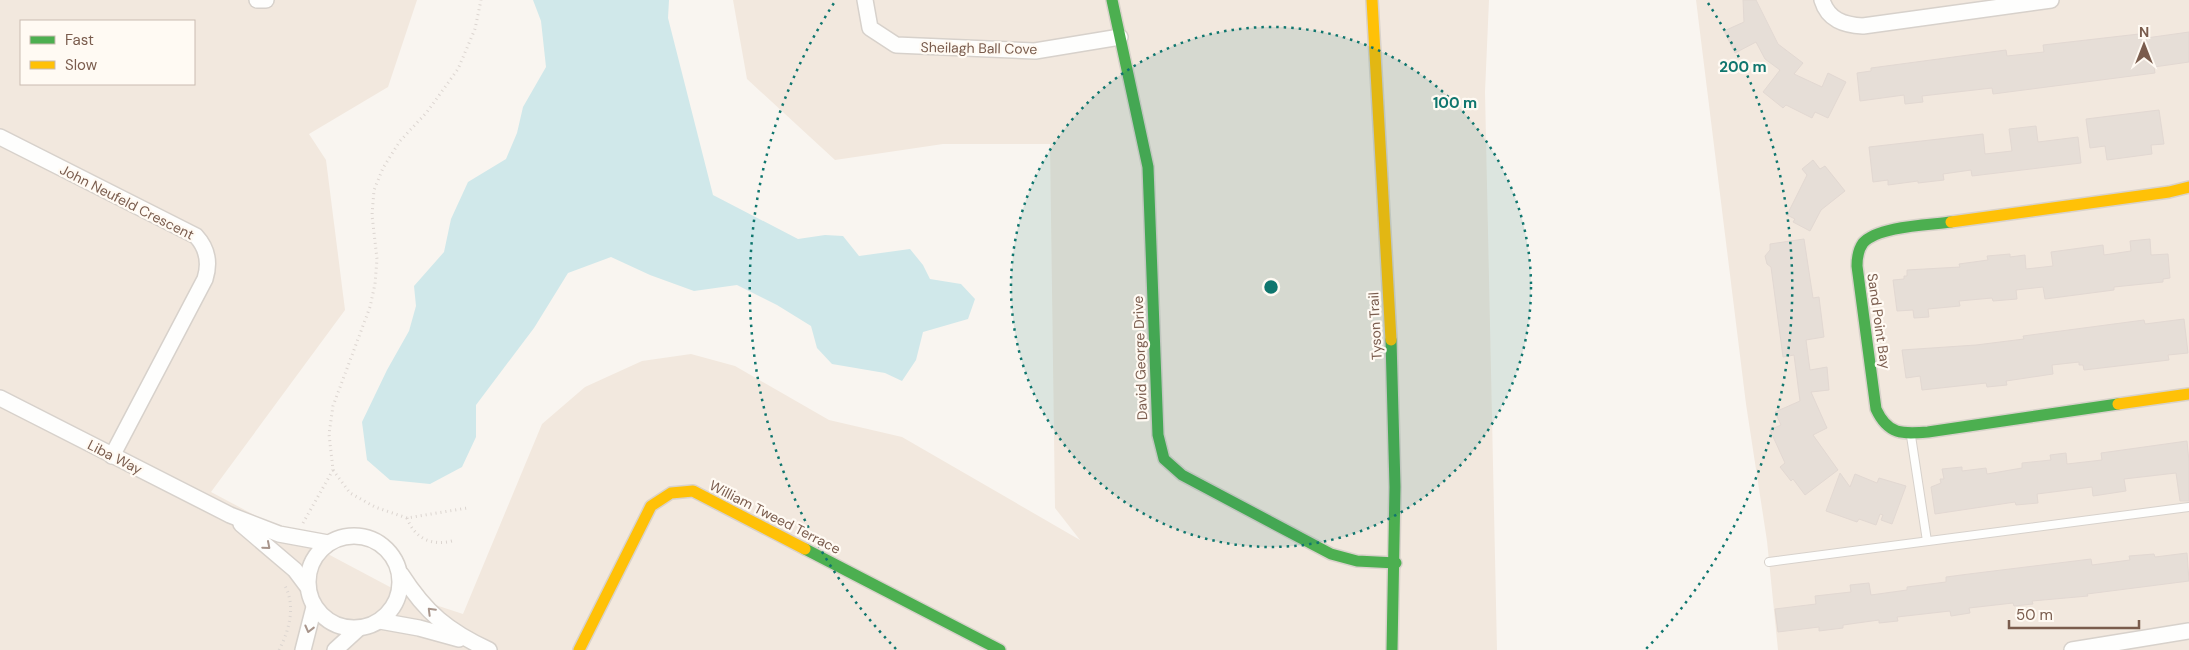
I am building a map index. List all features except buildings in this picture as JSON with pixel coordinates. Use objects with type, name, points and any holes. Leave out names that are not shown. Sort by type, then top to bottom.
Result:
[{"type":"street","points":[[257,0],[266,0]]},
{"type":"street","name":"Sheilagh Ball Cove","points":[[865,0],[870,28],[896,45],[1034,51],[1120,37]]},
{"type":"street","name":"David George Drive","points":[[1112,0],[1148,167],[1158,435],[1164,459],[1182,475],[1331,554],[1357,561],[1396,563]]},
{"type":"street","name":"Tyson Trail","points":[[1372,0],[1391,347],[1396,563],[1392,650]]},
{"type":"street","points":[[1822,0],[1831,16],[1849,25],[1863,26],[2051,0]]},
{"type":"street","name":"John Neufeld Crescent","points":[[0,137],[196,236],[206,250],[208,269],[205,279],[112,456]]},
{"type":"street","name":"Sand Point Bay","points":[[2189,188],[1889,231],[1871,236],[1861,246],[1856,266],[1876,409],[1880,421],[1898,432],[1910,433],[2189,394]]},
{"type":"street","name":"Liba Way","points":[[0,398],[230,515],[279,534],[328,543]]},
{"type":"street","name":"William Tweed Terrace","points":[[579,650],[651,506],[671,493],[693,491],[1000,650]]},
{"type":"street","name":"Liba Way","points":[[230,515],[284,561],[307,586]]},
{"type":"street","points":[[358,629],[333,624],[314,607],[307,586],[312,562],[328,543],[350,535],[373,538],[392,553],[401,574],[414,595],[450,630],[489,650]]},
{"type":"street","points":[[334,650],[358,629],[380,621],[398,601],[401,574]]},
{"type":"street","points":[[303,650],[314,607]]},
{"type":"street","points":[[380,621],[468,640]]},
{"type":"street","points":[[2072,650],[2189,631]]},
{"type":"lane","points":[[1910,433],[1927,540]]},
{"type":"lane","points":[[1769,562],[2189,507]]},
{"type":"path","points":[[467,508],[406,518],[376,507],[350,493],[333,470],[329,434],[333,406],[370,307],[376,284],[377,259],[372,215],[374,190],[383,168],[400,141],[427,112],[458,69],[475,29],[481,0]]},
{"type":"path","points":[[296,537],[333,470]]},
{"type":"path","points":[[406,518],[411,530],[422,537],[438,544],[452,540]]},
{"type":"path","points":[[280,650],[287,634],[292,609],[287,589],[278,575],[284,561]]},
{"type":"shaded area","points":[[0,0],[417,0],[388,87],[309,134],[326,160],[345,310],[211,492],[405,595],[463,614],[542,424],[585,387],[642,361],[691,354],[735,366],[829,420],[902,437],[1080,540],[1055,508],[1050,144],[943,144],[835,160],[747,79],[733,0],[1489,0],[1485,92],[1497,650],[0,650]]},
{"type":"shaded area","points":[[1696,0],[2189,0],[2189,650],[1778,650],[1767,541],[1746,404]]},
{"type":"water","points":[[533,0],[669,0],[668,18],[713,195],[798,239],[825,235],[843,236],[859,256],[910,249],[923,265],[930,279],[961,284],[975,299],[968,319],[923,332],[916,360],[902,381],[885,373],[832,364],[817,348],[811,326],[777,305],[737,285],[694,291],[650,275],[611,257],[568,273],[534,328],[476,405],[476,437],[462,467],[430,484],[390,480],[367,460],[362,422],[387,370],[409,331],[416,306],[414,286],[444,252],[451,219],[468,182],[506,159],[517,133],[523,107],[546,67],[541,21]]},
{"type":"traffic: fast","points":[[1112,0],[1148,167],[1158,435],[1164,459],[1182,475],[1331,554],[1357,561],[1396,563]]},
{"type":"traffic: fast","points":[[1951,222],[1904,227],[1880,233],[1870,237],[1863,243],[1859,251],[1857,266],[1876,409],[1886,424],[1897,431],[1911,433],[1928,432],[2118,404]]},
{"type":"traffic: fast","points":[[1391,340],[1395,487],[1392,650]]},
{"type":"traffic: fast","points":[[805,549],[1000,650]]},
{"type":"traffic: slow","points":[[1372,0],[1391,340]]},
{"type":"traffic: slow","points":[[1951,222],[2169,192],[2189,187]]},
{"type":"traffic: slow","points":[[2118,404],[2189,394]]},
{"type":"traffic: slow","points":[[579,650],[651,506],[671,493],[693,491],[805,549]]}]
